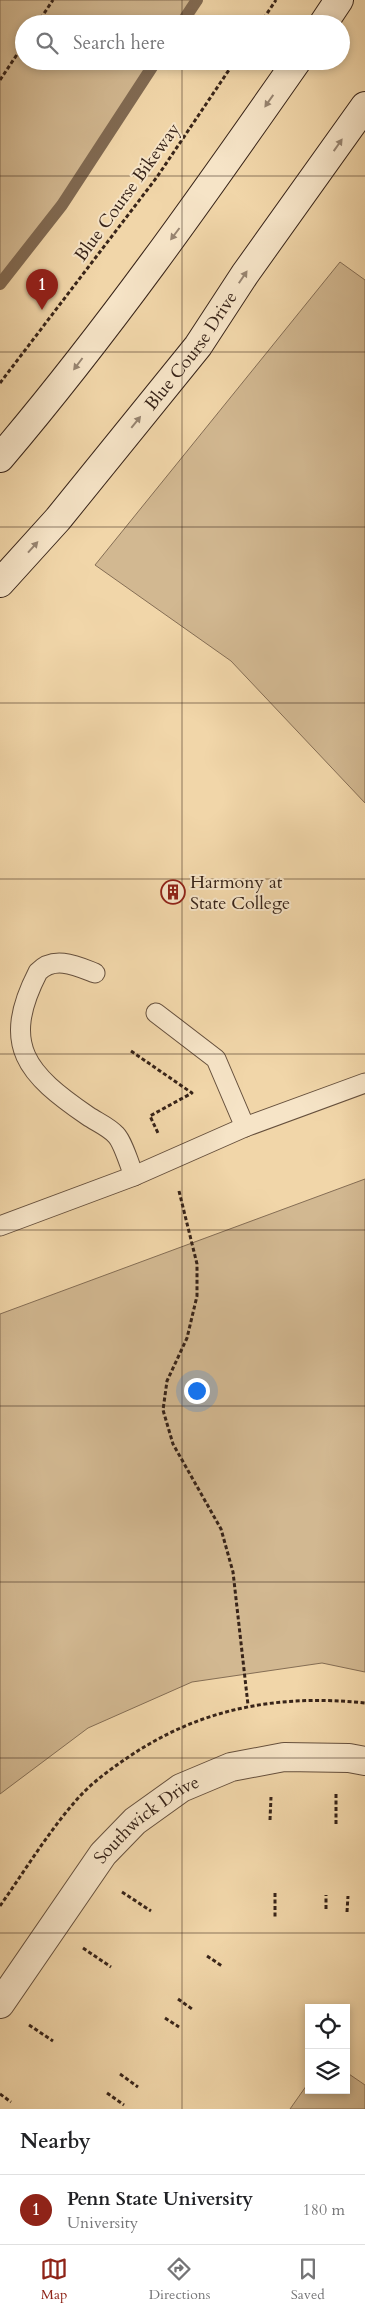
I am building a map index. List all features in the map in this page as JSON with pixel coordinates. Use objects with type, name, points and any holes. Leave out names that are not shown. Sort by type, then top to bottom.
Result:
[{"type":"main road","points":[[329,15],[339,0]]},
{"type":"main road","points":[[0,458],[58,390],[155,260],[291,70]]},
{"type":"main road","name":"Blue Course Drive","points":[[0,583],[58,518],[198,346],[245,274],[365,106]]},
{"type":"main road","name":"Southwick Drive","points":[[0,2004],[103,1854],[135,1821],[181,1788],[231,1767],[284,1757],[349,1758],[365,1761]]},
{"type":"lane","points":[[95,973],[65,962],[42,968],[19,994],[7,1026],[11,1053],[30,1076],[117,1136],[134,1176]]},
{"type":"lane","points":[[156,1013],[216,1059],[245,1127]]},
{"type":"lane","points":[[0,1226],[134,1176],[245,1127],[365,1082]]},
{"type":"path","points":[[43,15],[52,0]]},
{"type":"path","points":[[266,15],[276,0]]},
{"type":"path","points":[[0,80],[15,58]]},
{"type":"path","name":"Blue Course Bikeway","points":[[0,383],[157,177],[229,70]]},
{"type":"path","points":[[131,1051],[192,1093],[150,1116],[170,1159],[197,1264],[197,1296],[187,1338],[167,1381],[163,1410],[173,1444],[221,1529],[233,1572],[248,1705]]},
{"type":"path","points":[[336,1794],[336,1824]]},
{"type":"path","points":[[270,1820],[272,1797]]},
{"type":"path","points":[[122,1892],[151,1911]]},
{"type":"path","points":[[275,1893],[275,1917]]},
{"type":"path","points":[[326,1895],[326,1909]]},
{"type":"path","points":[[347,1912],[348,1896]]},
{"type":"path","points":[[84,1948],[111,1967]]},
{"type":"path","points":[[207,1956],[222,1966]]},
{"type":"path","points":[[178,1998],[192,2009]]},
{"type":"path","points":[[165,2018],[179,2027]]},
{"type":"path","points":[[29,2025],[53,2042]]},
{"type":"path","points":[[120,2074],[138,2087]]},
{"type":"path","points":[[107,2093],[124,2105]]},
{"type":"path","points":[[0,2094],[11,2102]]},
{"type":"shaded area","points":[[0,0],[197,0],[187,15],[15,15],[15,70],[150,70],[62,205],[0,283]]},
{"type":"shaded area","points":[[340,262],[365,280],[365,803],[231,661],[95,565]]},
{"type":"shaded area","points":[[365,1179],[365,1672],[322,1663],[192,1682],[88,1728],[0,1794],[0,1314]]},
{"type":"shaded area","points":[[350,2075],[365,2085],[365,2109],[290,2109],[305,2088],[305,2094],[350,2094]]},
{"type":"waterway","points":[[187,15],[197,0]]},
{"type":"waterway","points":[[0,284],[62,205],[150,70]]},
{"type":"place","name":"Penn State University","points":[[42,310]]},
{"type":"place","name":"Harmony at State College","points":[[173,892]]}]
